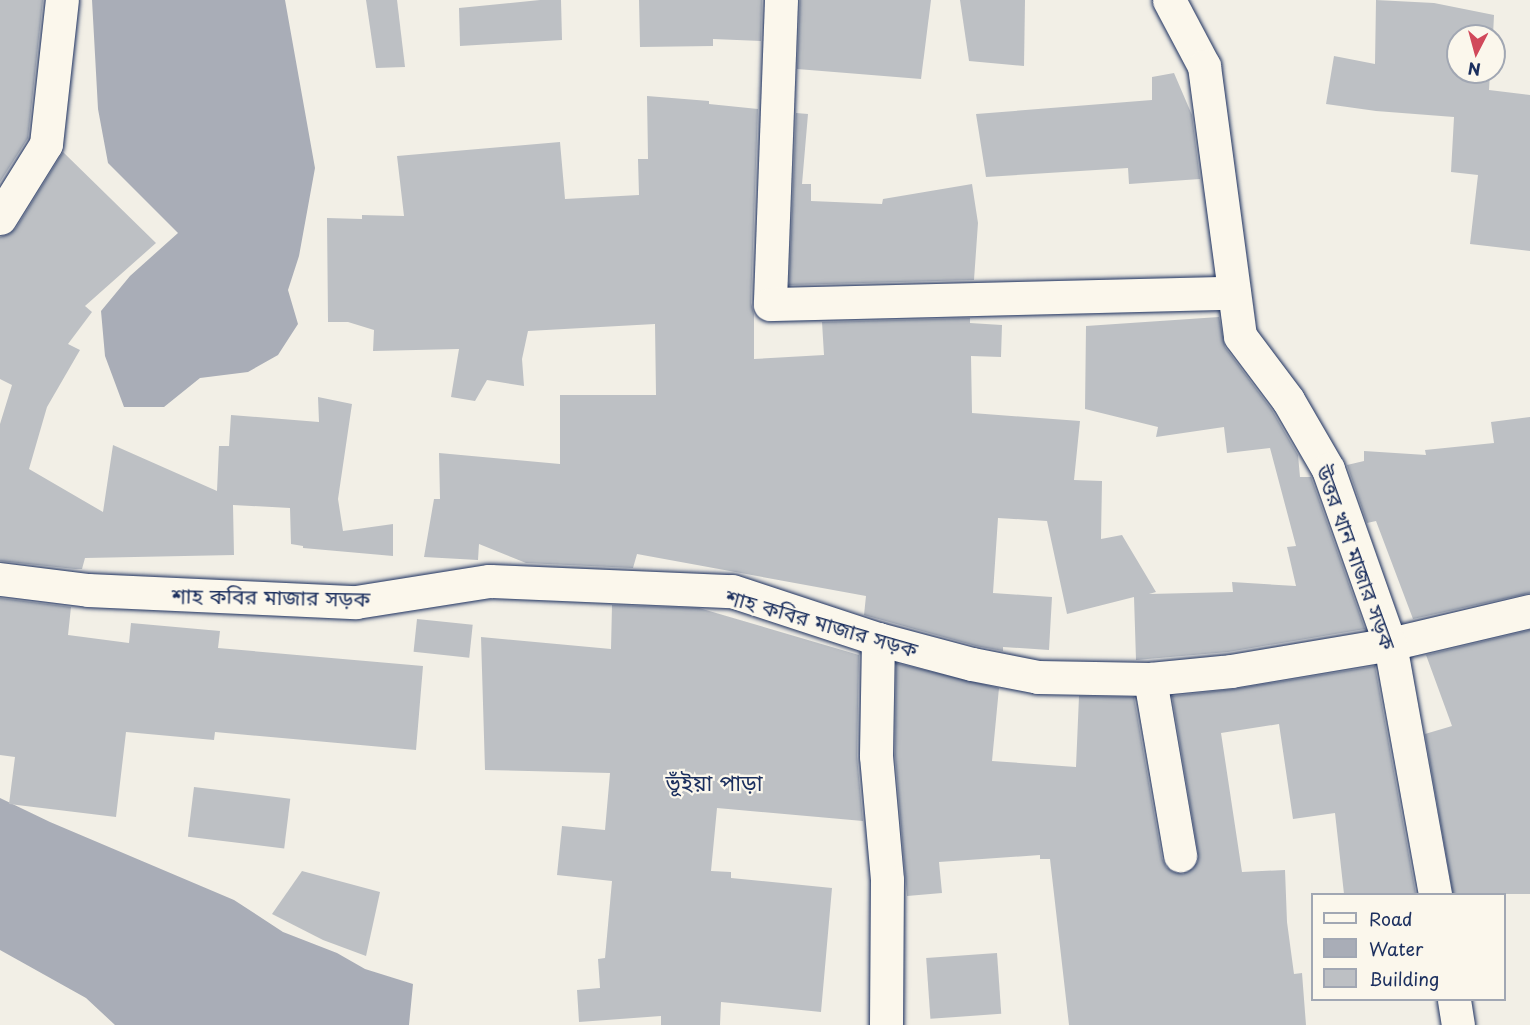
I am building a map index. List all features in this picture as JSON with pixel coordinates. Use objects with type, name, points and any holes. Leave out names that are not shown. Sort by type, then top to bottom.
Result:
[{"type":"street","points":[[0,218],[46,144],[62,0]]},
{"type":"street","points":[[781,0],[770,304],[1234,293]]},
{"type":"street","name":"উত্তর খান মাজার সড়ক","points":[[1169,0],[1204,66],[1240,336],[1288,400],[1329,469],[1390,644],[1436,893]]},
{"type":"street","name":"শাহ কবির মাজার সড়ক","points":[[0,579],[88,590],[356,602],[489,581],[732,591],[878,639],[972,664],[1038,677],[1150,679],[1231,671],[1390,644],[1530,611]]},
{"type":"street","points":[[878,639],[876,756],[887,880],[886,1025]]},
{"type":"street","points":[[1150,679],[1180,855]]},
{"type":"street","points":[[1454,1001],[1458,1025]]},
{"type":"water","points":[[92,0],[285,0],[315,168],[299,256],[288,290],[298,324],[278,355],[248,372],[200,378],[164,407],[124,407],[105,356],[101,311],[130,276],[178,233],[108,163],[98,109]]},
{"type":"water","points":[[0,798],[50,822],[234,900],[283,932],[337,953],[365,969],[413,984],[409,1025],[115,1025],[86,998],[0,950]]},
{"type":"building","points":[[0,0],[43,0],[28,138],[0,182]]},
{"type":"building","points":[[366,0],[397,0],[405,67],[376,68]]},
{"type":"building","points":[[561,0],[562,40],[460,46],[459,8]]},
{"type":"building","points":[[639,0],[762,0],[761,41],[713,39],[713,46],[640,47]]},
{"type":"building","points":[[800,0],[931,0],[921,79],[797,69]]},
{"type":"building","points":[[960,0],[1025,0],[1024,66],[969,61]]},
{"type":"building","points":[[1376,0],[1434,3],[1494,15],[1494,24],[1446,24],[1446,84],[1489,84],[1489,90],[1530,95],[1530,251],[1470,244],[1478,175],[1451,172],[1454,117],[1376,111],[1326,104],[1334,56],[1375,64]]},
{"type":"building","points":[[1174,73],[1192,115],[1200,179],[1129,184],[1128,168],[986,177],[976,114],[1152,100],[1152,77]]},
{"type":"building","points":[[647,96],[709,101],[709,104],[758,109],[751,303],[754,314],[754,359],[824,355],[822,322],[970,318],[970,323],[1002,325],[1001,357],[971,356],[972,413],[1080,421],[1074,480],[1102,481],[1101,539],[1122,535],[1156,592],[1149,594],[1233,592],[1232,582],[1296,586],[1287,547],[1296,546],[1270,448],[1227,453],[1224,427],[1156,437],[1158,427],[1085,409],[1086,326],[1219,317],[1225,347],[1272,410],[1298,455],[1300,477],[1311,477],[1365,629],[1228,652],[1136,660],[1134,597],[1067,614],[1047,521],[998,518],[993,593],[1052,597],[1049,650],[1003,647],[1003,651],[976,646],[864,615],[866,596],[637,554],[633,568],[526,563],[479,544],[478,560],[424,557],[434,499],[440,499],[439,453],[560,464],[560,395],[656,395],[655,324],[528,331],[522,359],[524,386],[487,380],[475,401],[451,397],[459,349],[373,351],[374,330],[348,322],[328,322],[327,218],[362,219],[362,215],[404,216],[397,156],[560,142],[565,199],[639,195],[638,159],[648,159]]},
{"type":"building","points":[[796,113],[808,114],[802,184],[811,184],[811,201],[882,204],[883,199],[972,184],[978,223],[974,280],[789,285]]},
{"type":"building","points":[[63,152],[156,243],[85,306],[92,312],[68,344],[80,350],[47,407],[29,469],[103,512],[113,445],[217,491],[219,446],[229,446],[231,415],[319,422],[318,397],[352,404],[338,499],[343,531],[393,524],[393,556],[303,548],[303,546],[291,544],[290,508],[233,505],[234,555],[85,558],[82,569],[0,561],[0,424],[12,385],[0,379],[0,237],[16,228]]},
{"type":"building","points":[[1530,417],[1530,593],[1413,619],[1376,521],[1367,523],[1347,465],[1364,461],[1364,451],[1426,455],[1425,450],[1494,443],[1491,422]]},
{"type":"building","points":[[0,598],[71,607],[68,635],[129,643],[131,623],[220,631],[218,648],[423,666],[416,750],[215,732],[214,740],[126,732],[116,817],[9,804],[15,757],[0,755]]},
{"type":"building","points":[[612,605],[699,608],[859,655],[857,756],[863,821],[717,808],[711,871],[731,872],[731,878],[832,888],[821,1012],[721,1002],[720,1025],[661,1025],[661,1016],[579,1022],[577,990],[600,988],[598,959],[605,958],[612,881],[557,875],[562,826],[605,830],[610,773],[485,770],[481,637],[611,649]]},
{"type":"building","points":[[417,619],[473,625],[469,658],[414,652]]},
{"type":"building","points":[[1530,630],[1530,894],[1453,893],[1425,734],[1452,726],[1426,655]]},
{"type":"building","points":[[896,663],[999,688],[992,761],[1076,767],[1079,696],[1134,697],[1162,858],[1166,867],[1173,872],[1183,874],[1192,869],[1198,861],[1198,852],[1172,696],[1234,689],[1375,666],[1416,893],[1344,893],[1335,813],[1293,819],[1279,724],[1221,733],[1242,872],[1285,870],[1287,922],[1294,974],[1302,973],[1306,1025],[1069,1025],[1050,859],[1040,859],[1040,855],[939,862],[942,893],[907,896],[895,755]]},
{"type":"building","points":[[194,787],[290,799],[284,848],[188,837]]},
{"type":"building","points":[[302,871],[380,892],[366,956],[323,940],[272,914]]},
{"type":"building","points":[[997,953],[1001,1014],[930,1019],[926,958]]},
{"type":"district","name":"ভূঁইয়া পাড়া","points":[[714,782]]}]
